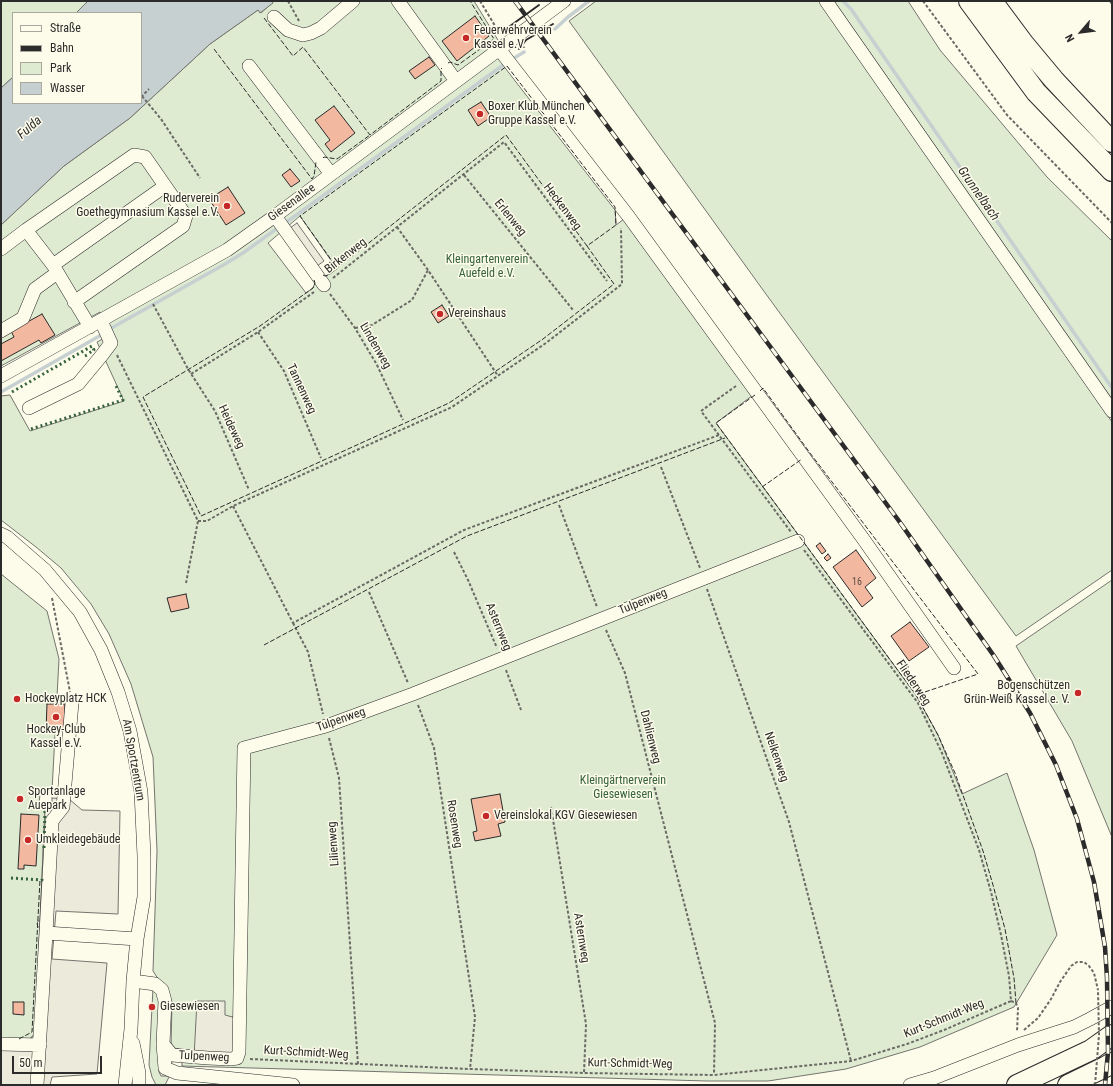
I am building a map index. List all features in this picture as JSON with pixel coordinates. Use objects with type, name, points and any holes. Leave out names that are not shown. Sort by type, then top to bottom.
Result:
[{"type":"highway","points":[[969,1],[1036,92],[1112,171]]},
{"type":"highway","points":[[992,1],[1044,68],[1089,119],[1112,142]]},
{"type":"highway","points":[[1089,119],[1112,134]]},
{"type":"highway","points":[[1017,1085],[1090,1050],[1112,1035]]},
{"type":"highway","points":[[1068,1085],[1112,1062]]},
{"type":"street","points":[[274,17],[288,30],[303,35],[321,28],[353,1]]},
{"type":"street","points":[[398,1],[456,81]]},
{"type":"street","name":"Giesenallee","points":[[1,376],[103,331],[226,250],[279,222],[331,174],[456,81],[506,54],[564,1]]},
{"type":"street","points":[[826,1],[1112,411]]},
{"type":"street","points":[[506,54],[629,217],[864,540],[954,668]]},
{"type":"street","points":[[249,66],[331,174]]},
{"type":"street","points":[[1,248],[134,155],[145,158],[186,216],[184,226],[74,302]]},
{"type":"street","points":[[1,331],[23,318],[35,289],[55,269],[165,186]]},
{"type":"street","points":[[279,222],[324,285]]},
{"type":"street","points":[[26,230],[55,269],[74,302],[103,331],[78,384],[29,408]]},
{"type":"street","name":"Am Sportzentrum","points":[[1,534],[7,537],[45,570],[80,612],[101,650],[118,692],[130,731],[141,792],[144,897],[137,939],[131,1029],[125,1085]]},
{"type":"street","name":"Tulpenweg","points":[[163,1044],[172,1055],[208,1058],[237,1058],[239,1052],[244,748],[326,726],[413,694],[798,541]]},
{"type":"street","points":[[37,1085],[52,821],[63,808],[72,703]]},
{"type":"street","points":[[46,933],[137,939]]},
{"type":"street","name":"Tulpenweg","points":[[133,981],[155,984],[162,990],[165,1001],[163,1044],[165,1068],[177,1073],[293,1085]]},
{"type":"street","points":[[910,1085],[934,1078],[1018,1045],[1074,1027],[1112,1006]]},
{"type":"street","name":"Am Sportzentrum","points":[[131,1029],[141,1081]]},
{"type":"street","points":[[1,1044],[40,1045]]},
{"type":"path","points":[[288,1],[307,34]]},
{"type":"path","points":[[480,1],[506,54]]},
{"type":"path","points":[[923,1],[1008,115],[1112,223]]},
{"type":"path","points":[[150,89],[142,96],[161,119],[200,178]]},
{"type":"path","name":"Birkenweg","points":[[192,374],[258,332],[324,285],[504,142]]},
{"type":"path","name":"Heckenweg","points":[[504,142],[607,282]]},
{"type":"path","name":"Erlenweg","points":[[464,175],[573,310]]},
{"type":"path","points":[[198,521],[207,521],[233,506],[452,407],[546,343],[622,284],[621,224],[629,217]]},
{"type":"path","points":[[397,227],[428,270],[498,376]]},
{"type":"path","points":[[355,328],[372,325],[412,300],[428,270]]},
{"type":"path","name":"Lindenweg","points":[[324,285],[355,328],[377,365],[403,420]]},
{"type":"path","name":"Heideweg","points":[[155,307],[192,374],[215,411],[249,490]]},
{"type":"path","points":[[103,331],[198,521],[186,583]]},
{"type":"path","name":"Tannenweg","points":[[258,332],[284,371],[321,458]]},
{"type":"path","name":"Fliederweg","points":[[746,378],[701,411],[918,703],[942,753],[979,850],[991,892],[1001,936],[1009,976],[1011,1001],[1016,1003],[1018,1008],[1016,1035],[1038,1018],[1071,966],[1077,962],[1084,962],[1094,973],[1098,990],[1099,1035],[1095,1085]]},
{"type":"path","points":[[293,623],[464,530],[719,435]]},
{"type":"path","name":"Nelkenweg","points":[[661,467],[703,578],[788,822],[851,1061]]},
{"type":"path","name":"Dahlienweg","points":[[558,505],[625,673],[714,1023],[714,1075]]},
{"type":"path","name":"Lilienweg","points":[[233,506],[308,652],[339,778],[358,1065]]},
{"type":"path","name":"Asternweg","points":[[454,552],[468,580],[521,710]]},
{"type":"path","name":"Rosenweg","points":[[369,592],[413,694],[434,748],[475,1017],[470,1069]]},
{"type":"path","points":[[52,597],[72,703]]},
{"type":"path","name":"Asternweg","points":[[551,807],[586,1024],[584,1073]]},
{"type":"path","name":"Kurt-Schmidt-Weg","points":[[237,1058],[358,1065],[470,1069],[714,1075],[851,1061],[913,1042],[1011,1001]]},
{"type":"green space","points":[[1,1],[88,1],[77,12],[12,12],[12,78],[1,88]]},
{"type":"green space","points":[[272,1],[474,1],[498,40],[615,207],[616,225],[624,219],[753,395],[716,423],[916,695],[938,735],[962,794],[1007,773],[1034,850],[1057,935],[1014,1007],[920,1047],[846,1069],[768,1081],[707,1081],[182,1066],[182,1049],[171,1048],[172,1001],[153,971],[157,851],[153,757],[131,684],[109,634],[91,604],[61,568],[1,520],[1,396],[10,395],[30,431],[124,401],[97,342],[112,334],[100,312],[1,366],[1,225],[64,166],[130,118],[210,44],[258,10],[261,13],[272,3]],"holes":[[[300,216],[337,269],[315,283],[313,288],[306,293],[268,243]]]},
{"type":"green space","points":[[596,1],[821,1],[1112,422],[1112,570],[1016,636],[763,290],[569,21]]},
{"type":"green space","points":[[834,1],[908,1],[940,50],[1047,177],[1112,241],[1112,399]]},
{"type":"green space","name":"Sportanlage Auepark","points":[[1,574],[47,611],[59,659],[52,791],[40,791],[39,809],[45,809],[40,921],[38,921],[37,924],[38,927],[40,927],[35,1033],[26,1041],[1,1040]]},
{"type":"green space","name":"Bogenschützen Grün-Weiß Kassel e. V.","points":[[1112,580],[1112,837],[1072,741],[1016,646]]},
{"type":"green space","points":[[153,988],[160,997],[159,1072],[161,1076],[169,1077],[165,1085],[156,1085],[149,1065]]},
{"type":"shaded area","points":[[297,223],[324,261],[317,266],[290,228]]},
{"type":"shaded area","points":[[52,798],[69,799],[82,810],[120,811],[118,914],[56,911],[52,959],[107,963],[97,1074],[52,1077],[50,1085],[1,1085],[1,1038],[26,1041],[35,1033],[45,809],[52,809]]},
{"type":"shaded area","points":[[197,1001],[225,1001],[225,1015],[240,1019],[239,1052],[194,1057]]},
{"type":"water","name":"Fulda","points":[[88,1],[272,1],[273,3],[260,13],[258,10],[210,44],[130,118],[64,166],[1,225],[1,88],[12,78],[12,104],[142,104],[142,12],[77,12]]},
{"type":"building","name":"Feuerwehrverein Kassel e.V.","points":[[475,16],[489,36],[457,61],[442,41]]},
{"type":"building","points":[[429,57],[435,65],[415,79],[409,71]]},
{"type":"building","name":"Boxer Klub München Gruppe Kassel e.V.","points":[[481,102],[491,117],[478,126],[468,110]]},
{"type":"building","points":[[334,106],[355,133],[331,152],[325,144],[330,140],[315,120]]},
{"type":"building","points":[[290,169],[300,181],[291,187],[282,175]]},
{"type":"building","name":"Ruderverein Goethegymnasium Kassel e.V.","points":[[228,187],[245,213],[226,225],[209,199]]},
{"type":"building","name":"Vereinshaus","points":[[442,305],[449,316],[438,323],[431,312]]},
{"type":"building","points":[[42,314],[55,335],[41,343],[39,340],[1,361],[1,344],[14,337],[11,331]]},
{"type":"building","points":[[820,543],[826,551],[822,554],[816,546]]},
{"type":"building","points":[[856,550],[876,578],[865,587],[873,598],[862,607],[833,567]]},
{"type":"building","points":[[828,554],[831,558],[827,561],[824,558]]},
{"type":"building","points":[[186,594],[189,608],[171,612],[167,598]]},
{"type":"building","points":[[910,622],[929,647],[909,661],[891,636]]},
{"type":"building","name":"Hockey-Club Kassel e.V.","points":[[47,704],[65,704],[64,731],[46,731]]},
{"type":"building","points":[[500,794],[505,822],[498,824],[501,836],[475,841],[473,832],[477,831],[471,799]]},
{"type":"building","name":"Umkleidegebäude","points":[[21,814],[39,815],[36,866],[24,865],[24,869],[18,869]]},
{"type":"building","points":[[13,1002],[24,1002],[24,1015],[13,1014]]},
{"type":"waterway","points":[[555,29],[589,1]]},
{"type":"waterway","name":"Grunnelbach","points":[[843,1],[851,9],[1112,388]]},
{"type":"waterway","points":[[511,60],[524,52]]},
{"type":"waterway","points":[[284,224],[506,63]]},
{"type":"waterway","points":[[108,330],[225,264],[279,227]]},
{"type":"waterway","points":[[1,392],[103,334]]},
{"type":"railway","points":[[515,1],[899,521],[994,656],[1030,713],[1056,765],[1077,819],[1094,882],[1105,947],[1107,978],[1108,1052],[1105,1085]]},
{"type":"hedge","points":[[12,392],[92,346],[94,350],[89,353]]},
{"type":"hedge","points":[[31,429],[123,400],[115,384]]},
{"type":"hedge","points":[[44,848],[45,809]]},
{"type":"hedge","points":[[11,878],[42,880],[42,877]]},
{"type":"fence","points":[[448,63],[450,62],[458,65],[494,39],[470,1]]},
{"type":"fence","points":[[264,18],[293,56],[303,47],[370,135],[441,81],[442,68]]},
{"type":"fence","points":[[214,49],[312,179],[314,176],[316,162]]},
{"type":"fence","points":[[507,66],[615,207],[616,225],[587,246],[506,135],[337,268],[300,216],[507,66]]},
{"type":"fence","points":[[323,158],[337,159],[370,135]]},
{"type":"fence","points":[[314,280],[315,283],[313,288],[260,326],[143,397],[201,516],[449,403],[543,339],[614,284],[587,246]]},
{"type":"fence","points":[[323,275],[329,275],[337,268]]},
{"type":"fence","points":[[760,391],[763,388],[810,453],[978,674],[916,695]]},
{"type":"fence","points":[[755,395],[716,423],[916,695],[938,735],[955,773],[983,851],[993,885],[1005,929],[1014,978],[1016,1003]]},
{"type":"fence","points":[[264,645],[467,536],[725,438]]},
{"type":"fence","points":[[762,487],[802,459]]},
{"type":"fence","points":[[19,1039],[32,1032],[40,880]]},
{"type":"wall","points":[[506,29],[539,5]]},
{"type":"wall","points":[[519,49],[526,40],[553,24]]},
{"type":"place","name":"Feuerwehrverein Kassel e.V.","points":[[466,38]]},
{"type":"place","name":"Boxer Klub München Gruppe Kassel e.V.","points":[[480,114]]},
{"type":"place","name":"Ruderverein Goethegymnasium Kassel e.V.","points":[[227,206]]},
{"type":"place","name":"Vereinshaus","points":[[440,314]]},
{"type":"place","name":"Bogenschützen Grün-Weiß Kassel e. V.","points":[[1078,693]]},
{"type":"place","name":"Hockeyplatz HCK","points":[[17,699]]},
{"type":"place","name":"Hockey-Club Kassel e.V.","points":[[56,717]]},
{"type":"place","name":"Sportanlage Auepark","points":[[20,799]]},
{"type":"place","name":"Vereinslokal KGV Giesewiesen","points":[[486,816]]},
{"type":"place","name":"Umkleidegebäude","points":[[28,840]]},
{"type":"place","name":"Giesewiesen","points":[[152,1007]]},
{"type":"park label","name":"Kleingartenverein Auefeld e.V.","points":[[487,267]]},
{"type":"park label","name":"Kleingärtnerverein Giesewiesen","points":[[623,788]]}]
